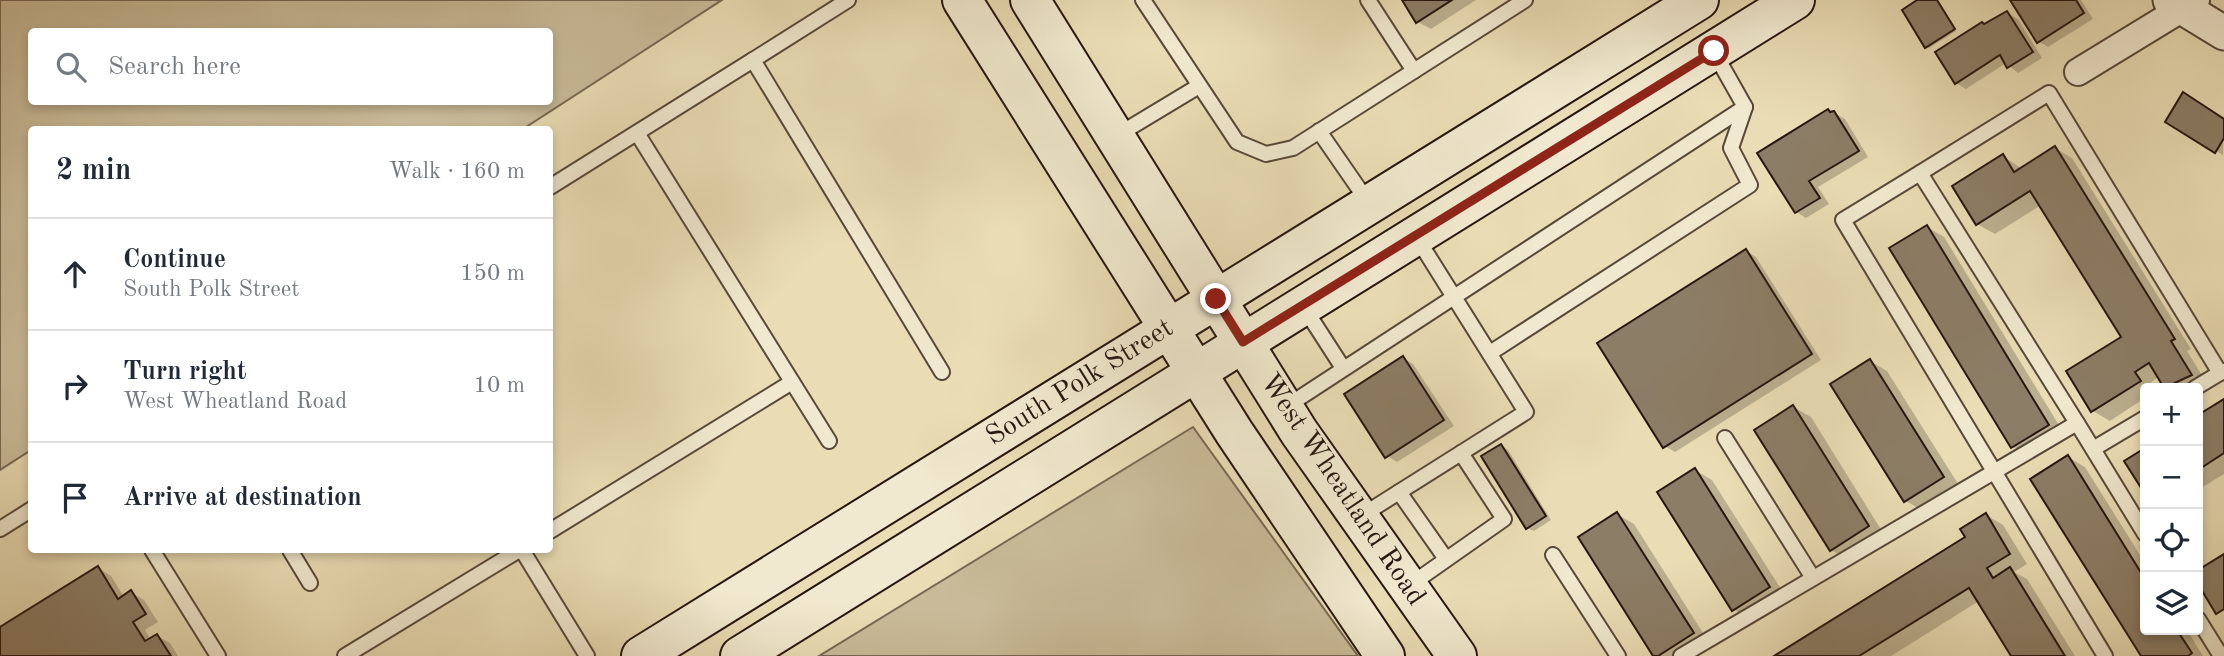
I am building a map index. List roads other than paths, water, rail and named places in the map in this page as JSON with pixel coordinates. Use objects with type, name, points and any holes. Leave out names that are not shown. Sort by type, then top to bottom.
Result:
[{"type":"main road","name":"West Wheatland Road","points":[[962,0],[1168,328],[1385,656]]},
{"type":"main road","name":"West Wheatland Road","points":[[1030,0],[1284,408],[1357,519],[1457,656]]},
{"type":"main road","name":"South Polk Street","points":[[762,647],[1196,371],[1796,0]]},
{"type":"main road","name":"South Polk Street","points":[[641,656],[1369,204],[1687,3]]},
{"type":"main road","points":[[1687,3],[1714,51]]},
{"type":"street","points":[[2078,72],[2183,3],[2224,33]]},
{"type":"lane","points":[[553,185],[848,0]]},
{"type":"lane","points":[[1143,0],[1237,142],[1266,154],[1293,148],[1525,0]]},
{"type":"lane","points":[[1368,0],[1414,71]]},
{"type":"lane","points":[[1490,353],[1750,185],[1731,148],[1745,107],[1714,51]]},
{"type":"lane","points":[[753,60],[942,372]]},
{"type":"lane","points":[[1115,137],[1199,86]]},
{"type":"lane","points":[[2105,656],[1843,220],[2049,93],[2222,372],[2203,383]]},
{"type":"lane","points":[[1284,408],[1453,295],[1745,107]]},
{"type":"lane","points":[[1320,131],[1369,204]]},
{"type":"lane","points":[[637,133],[829,441]]},
{"type":"lane","points":[[1920,173],[2140,526]]},
{"type":"lane","points":[[1357,519],[1526,412],[1415,235]]},
{"type":"lane","points":[[1303,305],[1343,369]]},
{"type":"lane","points":[[553,529],[792,382]]},
{"type":"lane","points":[[2093,449],[2140,421]]},
{"type":"lane","points":[[1681,656],[2077,423]]},
{"type":"lane","points":[[1725,438],[1813,578]]},
{"type":"lane","points":[[1406,587],[1504,519],[1461,453]]},
{"type":"lane","points":[[1399,492],[1446,559]]},
{"type":"lane","points":[[0,529],[28,512]]},
{"type":"lane","points":[[154,553],[218,656]]},
{"type":"lane","points":[[292,553],[310,583]]},
{"type":"lane","points":[[345,656],[515,553]]},
{"type":"lane","points":[[522,553],[587,656]]},
{"type":"lane","points":[[1553,555],[1618,656]]},
{"type":"lane","points":[[2203,627],[2221,656]]}]
